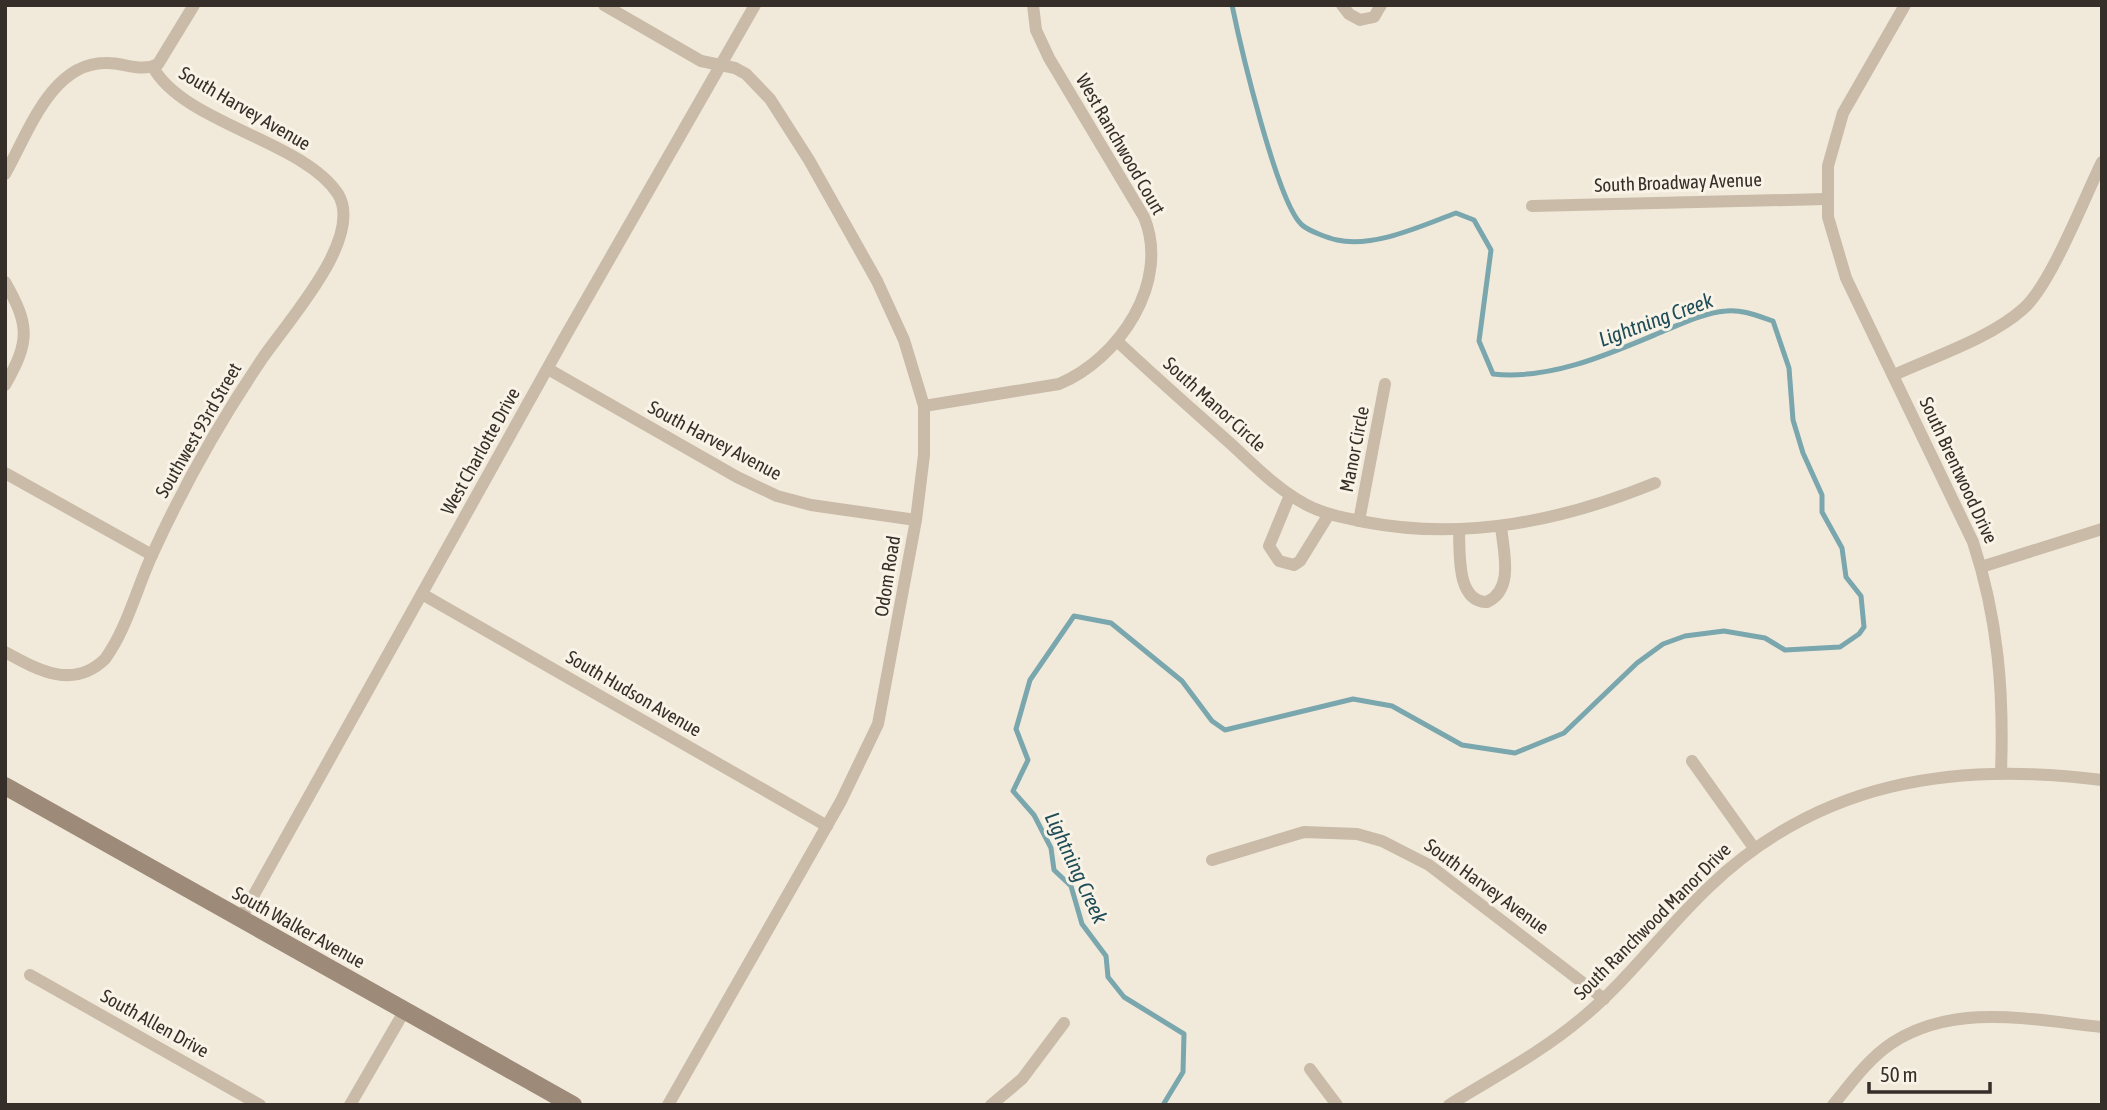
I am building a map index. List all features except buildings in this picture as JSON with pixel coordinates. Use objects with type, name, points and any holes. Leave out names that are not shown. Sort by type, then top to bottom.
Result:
[{"type":"main road","name":"South Walker Avenue","points":[[5,786],[573,1105]]},
{"type":"street","points":[[5,174],[57,85],[77,68],[110,62],[152,67],[163,60],[194,5]]},
{"type":"street","name":"Odom Road","points":[[604,5],[701,61],[734,68],[746,74],[770,99],[804,150],[877,281],[904,341],[924,406],[924,455],[916,520],[882,710],[863,759],[827,826],[668,1105]]},
{"type":"street","name":"West Charlotte Drive","points":[[242,918],[548,369],[755,5]]},
{"type":"street","name":"West Ranchwood Court","points":[[924,406],[1059,384],[1091,368],[1117,341],[1137,307],[1148,276],[1152,246],[1150,232],[1135,200],[1049,58],[1036,30],[1033,5]]},
{"type":"street","points":[[1342,5],[1349,14],[1360,20],[1374,17],[1381,5]]},
{"type":"street","name":"South Brentwood Drive","points":[[1905,5],[1843,113],[1830,152],[1826,199],[1838,257],[1973,542],[1981,567],[2000,659],[2001,772]]},
{"type":"street","name":"South Harvey Avenue","points":[[152,67],[172,91],[318,173],[337,194],[344,212]]},
{"type":"street","points":[[1894,375],[1986,333],[2025,308],[2042,286],[2102,162]]},
{"type":"street","name":"South Broadway Avenue","points":[[1532,206],[1826,199]]},
{"type":"street","name":"Southwest 93rd Street","points":[[5,652],[55,675],[72,676],[90,671],[110,652],[189,478],[229,408],[334,254],[343,230],[344,212]]},
{"type":"street","points":[[5,282],[20,311],[26,334],[22,352],[5,385]]},
{"type":"street","name":"South Manor Circle","points":[[1117,341],[1290,495],[1329,514],[1399,527],[1460,530],[1501,526],[1593,507],[1655,483]]},
{"type":"street","name":"South Harvey Avenue","points":[[548,369],[737,477],[777,496],[811,505],[916,520]]},
{"type":"street","name":"Manor Circle","points":[[1359,521],[1385,384]]},
{"type":"street","points":[[5,473],[152,555]]},
{"type":"street","points":[[1290,495],[1269,546],[1279,562],[1294,565],[1300,561],[1329,514]]},
{"type":"street","points":[[1460,530],[1466,589],[1475,600],[1487,602],[1498,594],[1505,578],[1501,526]]},
{"type":"street","points":[[1981,567],[2102,529]]},
{"type":"street","name":"South Hudson Avenue","points":[[422,594],[827,826]]},
{"type":"street","points":[[1692,761],[1754,848]]},
{"type":"street","name":"South Ranchwood Manor Drive","points":[[1449,1105],[1531,1054],[1604,999],[1706,891],[1754,848],[1814,814],[1874,790],[1932,776],[2001,772],[2102,780]]},
{"type":"street","name":"South Harvey Avenue","points":[[1212,860],[1304,832],[1327,831],[1382,841],[1429,865],[1604,999]]},
{"type":"street","name":"South Allen Drive","points":[[30,975],[260,1105]]},
{"type":"street","points":[[350,1105],[405,1010]]},
{"type":"street","points":[[1832,1105],[1863,1069],[1892,1043],[1942,1020],[1976,1016],[2102,1027]]},
{"type":"street","points":[[991,1105],[1022,1079],[1064,1024]]},
{"type":"street","points":[[1310,1069],[1337,1105]]},
{"type":"waterway","name":"Lightning Creek","points":[[1163,1105],[1183,1072],[1184,1034],[1124,997],[1108,977],[1106,956],[1082,924],[1071,886],[1054,870],[1051,848],[1034,815],[1013,791],[1028,760],[1016,729],[1030,680],[1074,616],[1111,623],[1182,681],[1212,721],[1225,730],[1353,699],[1392,706],[1462,745],[1515,753],[1564,733],[1637,663],[1663,644],[1685,636],[1724,631],[1765,638],[1785,650],[1840,647],[1859,634],[1864,627],[1861,596],[1846,577],[1842,548],[1822,512],[1822,495],[1803,453],[1793,420],[1789,368],[1773,321],[1738,311],[1717,312],[1692,319],[1578,364],[1536,373],[1493,374],[1479,341],[1491,250],[1474,220],[1456,213],[1397,234],[1351,242],[1329,238],[1302,225],[1292,211],[1271,156],[1232,5]]}]
